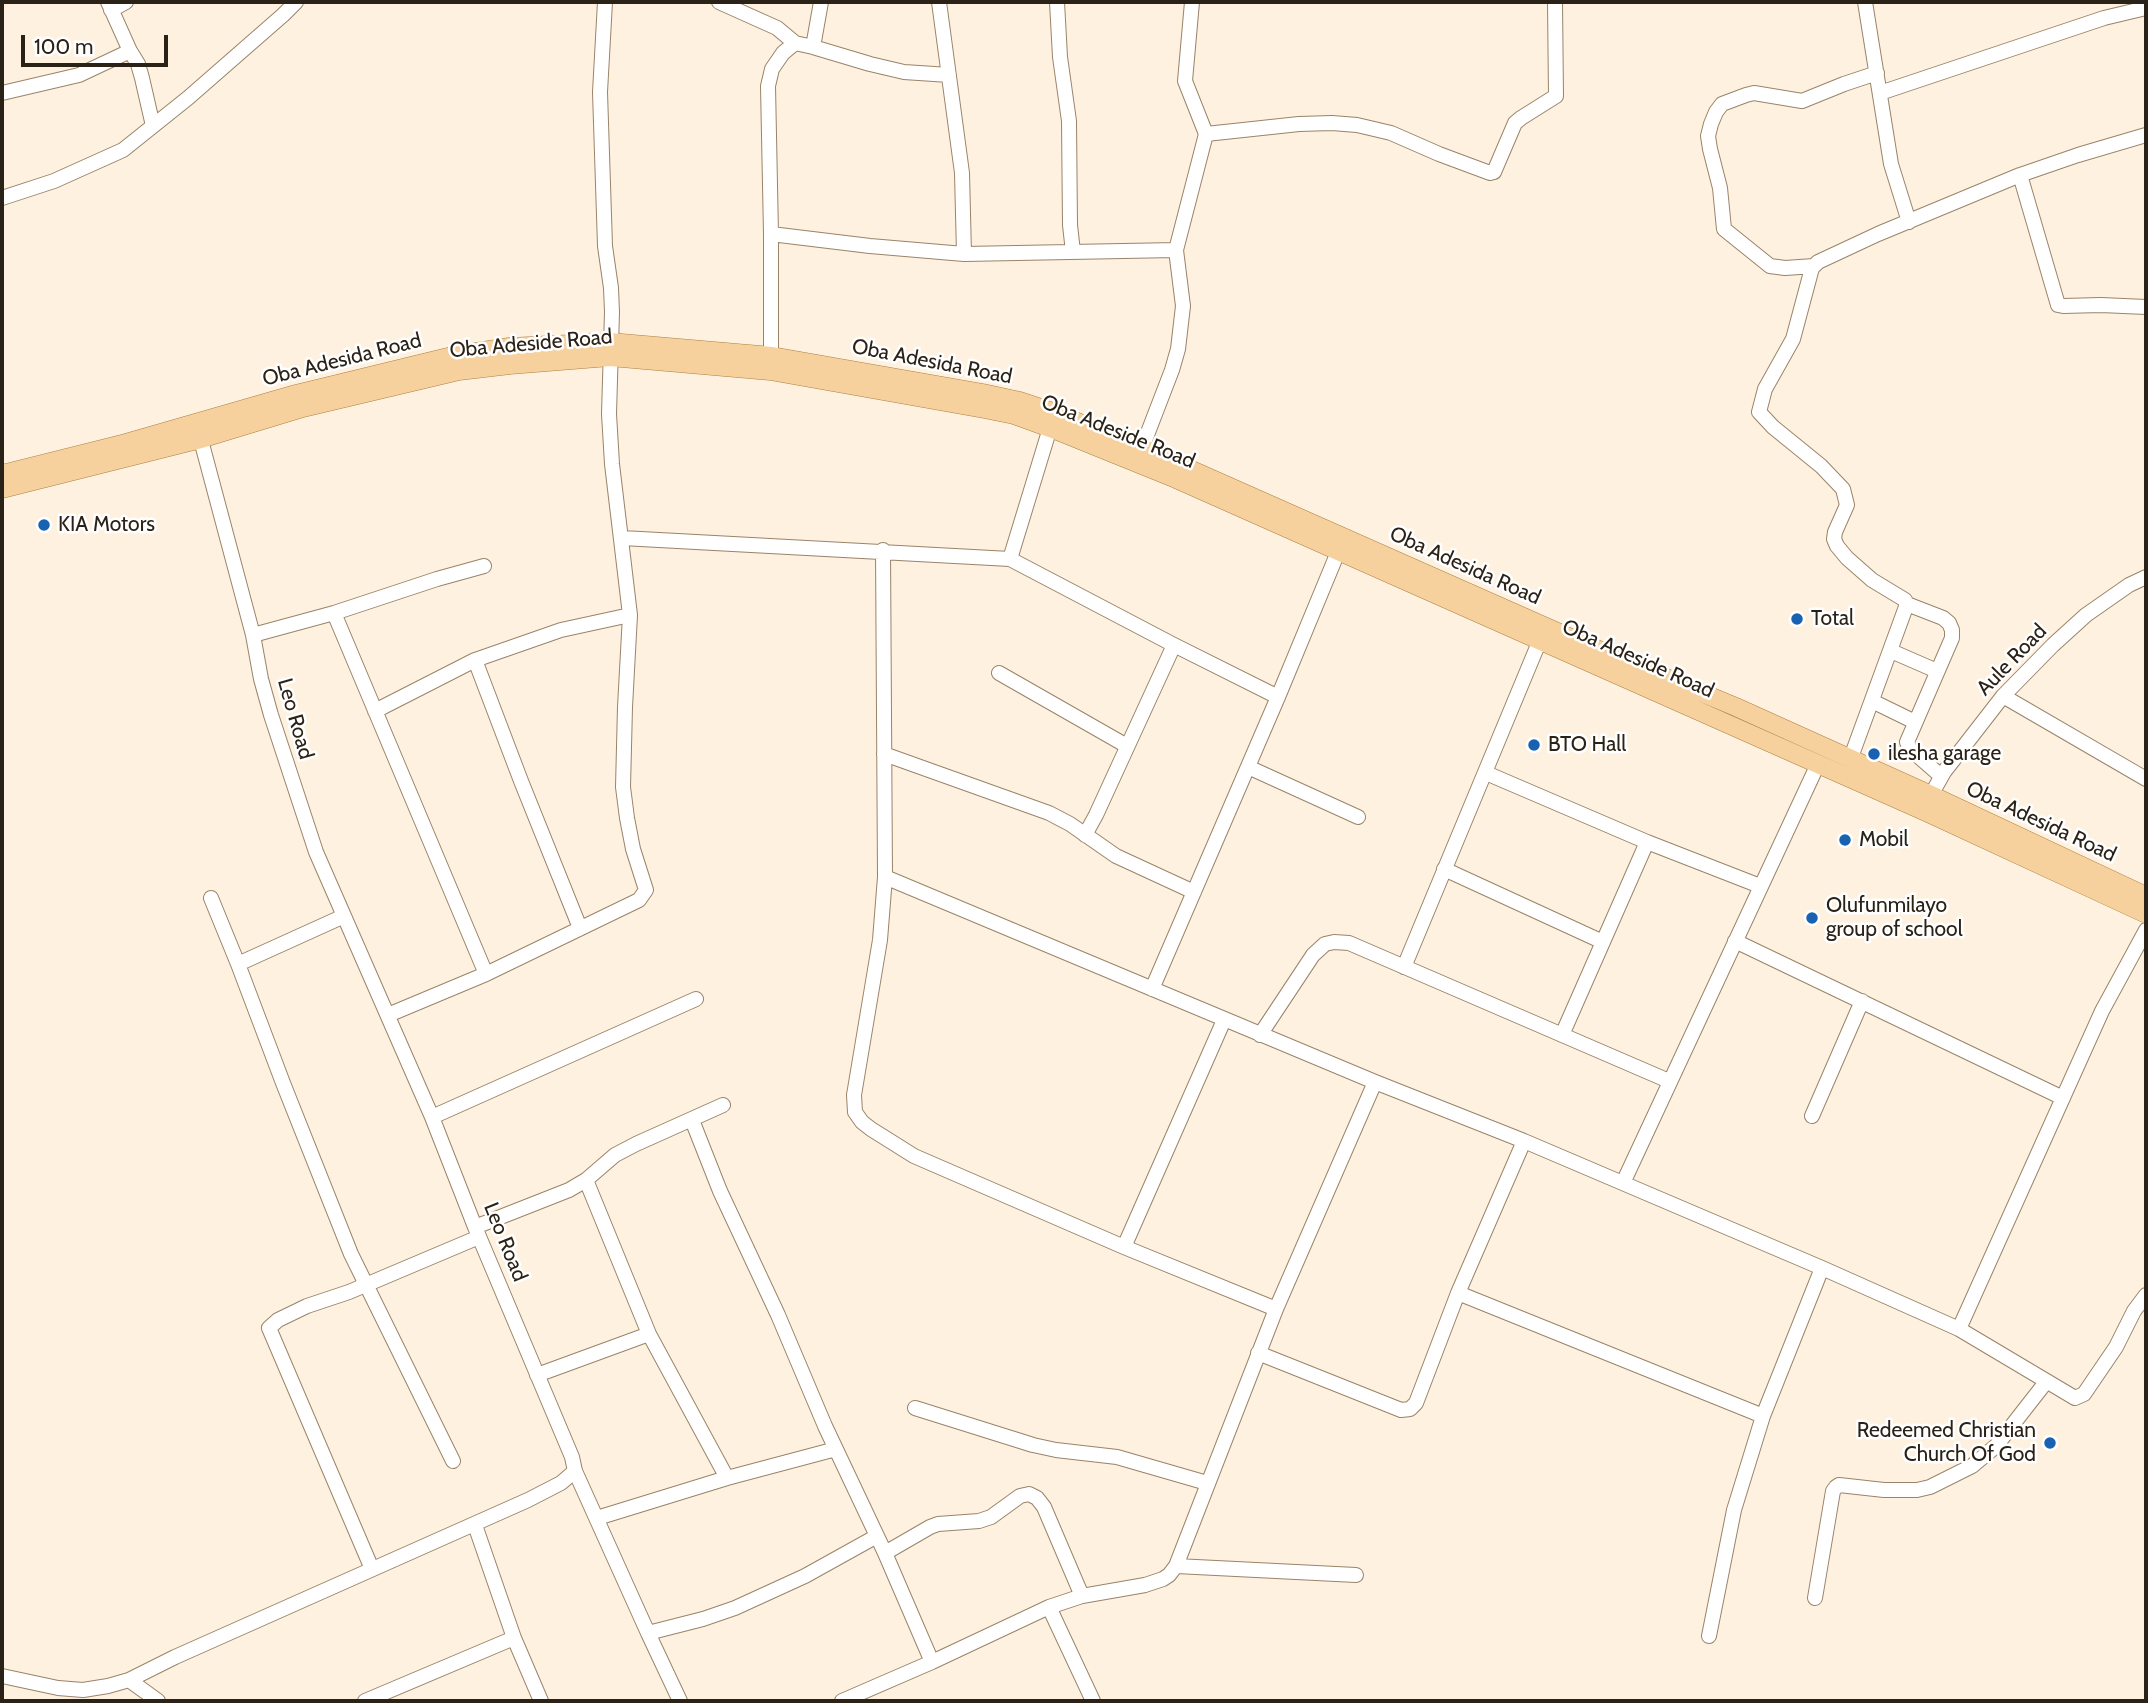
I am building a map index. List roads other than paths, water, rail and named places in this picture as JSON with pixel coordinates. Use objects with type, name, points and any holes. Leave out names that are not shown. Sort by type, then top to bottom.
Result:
[{"type":"main road","name":"Oba Adesida Road","points":[[2,483],[198,431],[296,394],[456,355],[509,348],[610,349],[771,363],[983,393],[1053,412],[1142,448],[1315,533],[1577,649],[1736,707],[2146,896]]},
{"type":"main road","name":"Oba Adeside Road","points":[[771,363],[1014,415],[1315,533],[1338,552],[1540,640],[1577,649],[1818,764],[2146,914]]},
{"type":"street","points":[[126,2],[109,6],[138,64],[153,126]]},
{"type":"street","points":[[2,198],[54,181],[123,150],[188,99],[296,2]]},
{"type":"street","points":[[388,1015],[486,974],[639,900],[646,890],[633,849],[623,787],[630,615],[609,414],[611,288],[605,246],[600,92],[605,2]]},
{"type":"street","points":[[719,2],[778,28],[795,43],[904,72],[949,75]]},
{"type":"street","points":[[813,47],[821,2]]},
{"type":"street","points":[[939,2],[962,173],[964,254]]},
{"type":"street","points":[[1058,2],[1060,57],[1069,121],[1070,225],[1073,252]]},
{"type":"street","points":[[1142,448],[1178,349],[1183,306],[1177,250],[1206,134],[1185,81],[1192,2]]},
{"type":"street","points":[[1206,134],[1298,124],[1357,125],[1391,133],[1439,154],[1490,173],[1494,172],[1515,123],[1556,96],[1555,2]]},
{"type":"street","points":[[1865,2],[1891,164],[1909,222]]},
{"type":"street","points":[[1880,93],[2104,18],[2146,8]]},
{"type":"street","points":[[771,363],[768,86],[772,69],[783,53],[795,43]]},
{"type":"street","points":[[2,93],[79,75],[131,51]]},
{"type":"street","points":[[1877,73],[1802,101],[1755,93],[1722,104],[1716,112],[1708,136],[1720,188],[1724,229],[1770,266],[1814,266],[1835,254],[2020,175],[2146,135]]},
{"type":"street","points":[[2020,175],[2058,305],[2146,307]]},
{"type":"street","points":[[771,234],[964,254],[1177,250]]},
{"type":"street","points":[[1814,266],[1793,340],[1765,389],[1759,412],[1843,489],[1847,505],[1834,539],[1847,558],[1872,580],[1905,600],[1907,604],[1949,623],[1952,638],[1907,746],[1941,776]]},
{"type":"street","points":[[1010,559],[1050,428]]},
{"type":"street","name":"Leo Road","points":[[198,431],[253,635],[261,679],[290,780],[316,852],[432,1117],[575,1471],[680,1701]]},
{"type":"street","points":[[622,538],[883,550],[1010,559],[1278,697]]},
{"type":"street","points":[[883,550],[886,877],[880,940],[854,1095],[855,1112],[871,1129],[914,1156],[1276,1309]]},
{"type":"street","points":[[1152,989],[1338,552]]},
{"type":"street","points":[[253,635],[334,613],[484,566]]},
{"type":"street","name":"Aule Road","points":[[1931,795],[1941,776],[2003,696],[2053,645],[2086,615],[2129,585],[2146,577]]},
{"type":"street","points":[[1850,760],[1907,604]]},
{"type":"street","points":[[334,613],[486,974]]},
{"type":"street","points":[[375,711],[475,660],[561,630],[630,615]]},
{"type":"street","points":[[1404,967],[1540,640]]},
{"type":"street","points":[[1085,835],[1174,645]]},
{"type":"street","points":[[1891,651],[1937,671]]},
{"type":"street","points":[[475,660],[520,781],[580,928]]},
{"type":"street","points":[[999,673],[1127,746]]},
{"type":"street","points":[[2003,696],[2146,779]]},
{"type":"street","points":[[1872,701],[1916,722]]},
{"type":"street","points":[[884,754],[1038,808],[1070,824],[1116,856],[1194,892]]},
{"type":"street","points":[[1622,1183],[1818,764]]},
{"type":"street","points":[[1248,766],[1358,817]]},
{"type":"street","points":[[1486,773],[1647,842],[1760,886]]},
{"type":"street","points":[[1562,1035],[1647,842]]},
{"type":"street","points":[[1444,869],[1603,942]]},
{"type":"street","points":[[886,877],[1375,1083],[1524,1141],[1822,1268],[1959,1329],[2075,1398],[2084,1394],[2116,1347],[2134,1311],[2146,1295]]},
{"type":"street","points":[[211,898],[351,1254],[453,1461]]},
{"type":"street","points":[[239,964],[344,916]]},
{"type":"street","points":[[1959,1329],[2102,1011],[2146,930]]},
{"type":"street","points":[[1735,941],[2063,1098]]},
{"type":"street","points":[[1260,1035],[1313,955],[1325,944],[1349,943],[1669,1081]]},
{"type":"street","points":[[432,1117],[696,999]]},
{"type":"street","points":[[1812,1116],[1862,1001]]},
{"type":"street","points":[[1124,1247],[1224,1020]]},
{"type":"street","points":[[842,1701],[1049,1607],[1082,1596],[1145,1585],[1163,1579],[1176,1566],[1276,1309],[1375,1083]]},
{"type":"street","points":[[372,1569],[269,1328],[278,1320],[365,1284],[569,1189],[586,1180],[615,1155],[723,1105]]},
{"type":"street","points":[[692,1120],[720,1191],[932,1662]]},
{"type":"street","points":[[1258,1353],[1401,1410],[1410,1409],[1416,1403],[1458,1293],[1524,1141]]},
{"type":"street","points":[[586,1180],[649,1334],[727,1478]]},
{"type":"street","points":[[1709,1636],[1734,1510],[1763,1416],[1822,1268]]},
{"type":"street","points":[[1458,1293],[1763,1416]]},
{"type":"street","points":[[537,1375],[649,1334]]},
{"type":"street","points":[[1815,1598],[1833,1491],[1836,1487],[1839,1485],[1884,1490],[1917,1490],[1930,1487],[1972,1466],[1996,1447],[2046,1382]]},
{"type":"street","points":[[915,1408],[1033,1445],[1116,1457],[1207,1483]]},
{"type":"street","points":[[597,1518],[727,1478],[836,1449]]},
{"type":"street","points":[[2,1676],[58,1688],[83,1690],[129,1680],[175,1657],[475,1525],[561,1483],[575,1471]]},
{"type":"street","points":[[885,1553],[930,1527],[979,1521],[991,1517],[1020,1496],[1029,1494],[1044,1507],[1082,1596]]},
{"type":"street","points":[[475,1525],[514,1638],[541,1701]]},
{"type":"street","points":[[648,1633],[735,1608],[805,1576],[877,1536]]},
{"type":"street","points":[[1176,1566],[1356,1575]]},
{"type":"street","points":[[1049,1607],[1093,1701]]},
{"type":"street","points":[[365,1701],[514,1638]]},
{"type":"street","points":[[129,1680],[158,1701]]},
{"type":"place","name":"KIA Motors","points":[[44,525]]},
{"type":"place","name":"Total","points":[[1797,619]]},
{"type":"place","name":"BTO Hall","points":[[1534,745]]},
{"type":"place","name":"ilesha garage","points":[[1874,754]]},
{"type":"place","name":"Mobil","points":[[1845,840]]},
{"type":"place","name":"Olufunmilayo group of school","points":[[1812,918]]},
{"type":"place","name":"Redeemed Christian Church Of God","points":[[2050,1443]]}]
